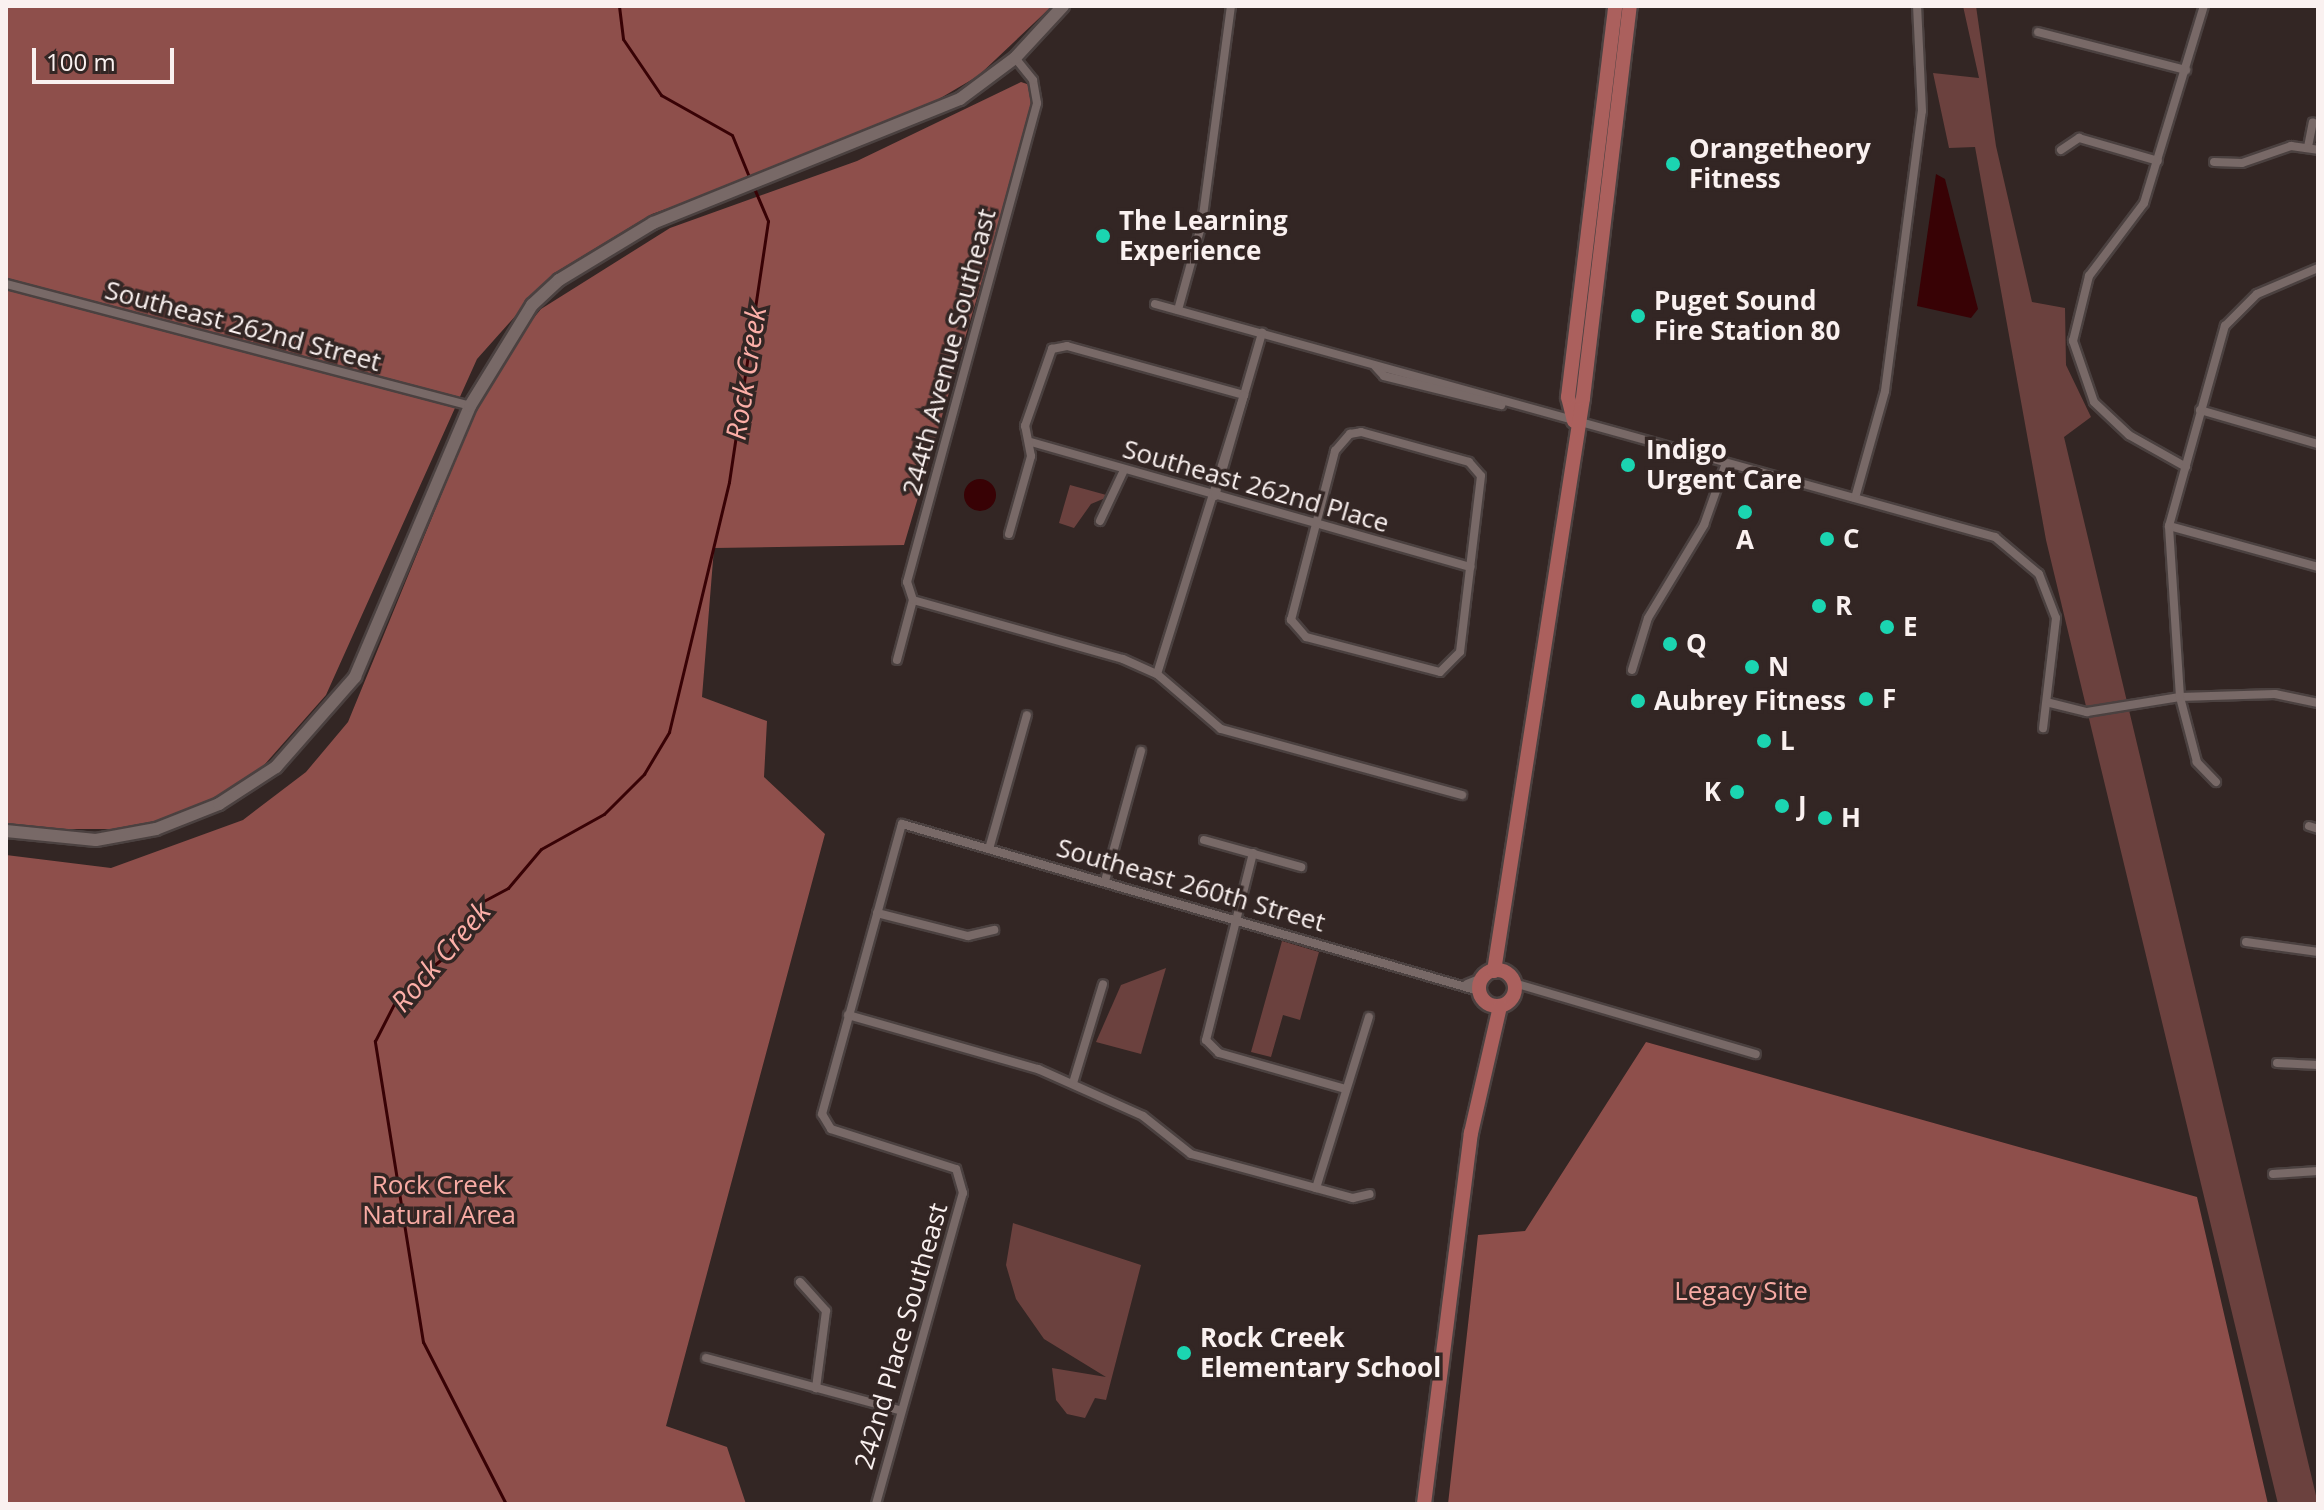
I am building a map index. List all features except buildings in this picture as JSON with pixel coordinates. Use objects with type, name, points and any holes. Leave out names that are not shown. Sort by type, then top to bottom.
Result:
[{"type":"main road","points":[[1574,421],[1568,397],[1615,6]]},
{"type":"main road","points":[[1424,1504],[1449,1286],[1495,1005],[1574,421],[1608,201],[1630,6]]},
{"type":"main road","points":[[1601,139],[1608,201]]},
{"type":"main road","points":[[1495,1005],[1498,983]]},
{"type":"street","points":[[6,831],[96,840],[156,829],[250,787],[297,749],[355,677],[470,406],[503,343],[569,273],[653,223],[931,114],[1015,58],[1063,6]]},
{"type":"street","points":[[1178,310],[1202,223],[1231,6]]},
{"type":"street","points":[[1855,498],[1885,391],[1922,111],[1917,6]]},
{"type":"street","points":[[2186,467],[2129,435],[2094,402],[2073,341],[2084,285],[2138,217],[2204,6]]},
{"type":"street","points":[[2038,32],[2186,70]]},
{"type":"street","name":"244th Avenue Southeast","points":[[897,660],[913,600],[907,582],[1037,103],[1033,80],[1015,58]]},
{"type":"street","points":[[2308,147],[2313,122]]},
{"type":"street","points":[[2061,150],[2079,138],[2158,161]]},
{"type":"street","points":[[2214,162],[2242,163],[2308,147],[2318,150]]},
{"type":"street","points":[[2216,782],[2197,762],[2180,697],[2169,526],[2200,410],[2231,315],[2257,294],[2318,268]]},
{"type":"street","name":"Southeast 262nd Street","points":[[6,284],[470,406]]},
{"type":"street","points":[[1155,304],[1995,537],[2026,559],[2056,618],[2050,703],[2043,728]]},
{"type":"street","points":[[1157,674],[1215,496],[1262,333]]},
{"type":"street","points":[[1009,534],[1031,442],[1025,426],[1048,353],[1067,346],[1244,395]]},
{"type":"street","points":[[2200,410],[2318,444]]},
{"type":"street","points":[[1350,434],[1474,466],[1483,483],[1460,652],[1447,669],[1431,672],[1306,637],[1294,625],[1290,607],[1314,523],[1335,451],[1350,434]]},
{"type":"street","name":"Southeast 262nd Place","points":[[1031,442],[1471,567]]},
{"type":"street","points":[[1632,670],[1648,618],[1704,525],[1726,463]]},
{"type":"street","points":[[1100,521],[1124,470]]},
{"type":"street","points":[[2169,526],[2318,567]]},
{"type":"street","points":[[913,600],[1157,674],[1221,729],[1462,795]]},
{"type":"street","points":[[2050,703],[2087,712],[2180,697],[2275,694],[2318,703]]},
{"type":"street","points":[[989,849],[1027,715]]},
{"type":"street","points":[[1105,881],[1141,751]]},
{"type":"street","name":"Southeast 260th Street","points":[[877,913],[902,824],[1236,918],[1395,972],[1498,983],[1756,1054]]},
{"type":"street","points":[[1204,840],[1301,867]]},
{"type":"street","points":[[1253,853],[1205,1032],[1208,1043],[1219,1053],[1345,1089]]},
{"type":"street","points":[[994,930],[968,936],[877,913],[848,1015],[1073,1083],[1143,1116],[1191,1154],[1353,1198],[1370,1194]]},
{"type":"street","points":[[2246,942],[2318,952]]},
{"type":"street","points":[[1073,1083],[1103,984]]},
{"type":"street","name":"242nd Place Southeast","points":[[848,1015],[822,1104],[831,1129],[946,1164],[962,1179],[876,1504]]},
{"type":"street","points":[[1316,1188],[1369,1017]]},
{"type":"street","points":[[2277,1063],[2318,1065]]},
{"type":"street","points":[[2273,1174],[2318,1171]]},
{"type":"street","points":[[800,1282],[826,1311],[816,1388]]},
{"type":"street","points":[[706,1358],[899,1410]]},
{"type":"shaded area","points":[[1963,6],[1976,6],[1996,146],[2032,302],[2065,308],[2066,365],[2091,417],[2064,437],[2318,1504],[2278,1504],[2046,540],[1975,147],[1949,148],[1933,73],[1979,78]]},
{"type":"shaded area","points":[[1936,174],[1945,179],[1978,309],[1971,318],[1917,306]]},
{"type":"shaded area","points":[[980,479],[992,483],[996,495],[992,507],[980,511],[968,507],[964,495],[968,483]]},
{"type":"shaded area","points":[[1070,485],[1110,496],[1091,504],[1074,528],[1059,523]]},
{"type":"shaded area","points":[[1282,941],[1319,952],[1300,1020],[1283,1015],[1271,1057],[1251,1052]]},
{"type":"shaded area","points":[[1166,968],[1141,1054],[1096,1042],[1121,985]]},
{"type":"shaded area","points":[[1013,1223],[1141,1265],[1106,1400],[1095,1398],[1085,1418],[1067,1414],[1056,1400],[1052,1368],[1106,1377],[1044,1339],[1016,1299],[1006,1265]]},
{"type":"green space","points":[[6,6],[1052,6],[978,76],[881,133],[652,214],[553,274],[477,359],[326,695],[250,781],[146,829],[30,829],[6,823]]},
{"type":"green space","name":"Rock Creek Natural Area","points":[[1021,82],[1030,85],[1033,108],[904,545],[714,548],[702,697],[767,721],[764,777],[825,834],[666,1426],[727,1447],[746,1504],[6,1504],[6,855],[111,868],[243,820],[306,772],[348,722],[474,415],[505,353],[541,309],[670,228],[857,161]]},
{"type":"green space","name":"Legacy Site","points":[[1646,1042],[2197,1197],[2268,1504],[1448,1504],[1478,1235],[1525,1231]]},
{"type":"waterway","name":"Rock Creek","points":[[619,6],[623,39],[661,95],[732,135],[750,179]]},
{"type":"waterway","name":"Rock Creek","points":[[506,1504],[423,1342],[375,1041],[399,994],[449,953],[478,904],[508,888],[541,849],[604,814],[644,774],[669,732],[729,482],[768,221],[754,188]]},
{"type":"place","name":"Orangetheory Fitness","points":[[1673,164]]},
{"type":"place","name":"The Learning Experience","points":[[1103,236]]},
{"type":"place","name":"Puget Sound Fire Station 80","points":[[1638,316]]},
{"type":"place","name":"Indigo Urgent Care","points":[[1628,465]]},
{"type":"place","name":"A","points":[[1745,512]]},
{"type":"place","name":"C","points":[[1827,539]]},
{"type":"place","name":"R","points":[[1819,606]]},
{"type":"place","name":"E","points":[[1887,627]]},
{"type":"place","name":"Q","points":[[1670,644]]},
{"type":"place","name":"N","points":[[1752,667]]},
{"type":"place","name":"F","points":[[1866,699]]},
{"type":"place","name":"Aubrey Fitness","points":[[1638,701]]},
{"type":"place","name":"L","points":[[1764,741]]},
{"type":"place","name":"K","points":[[1737,792]]},
{"type":"place","name":"J","points":[[1782,806]]},
{"type":"place","name":"H","points":[[1825,818]]},
{"type":"place","name":"Rock Creek Elementary School","points":[[1184,1353]]}]
